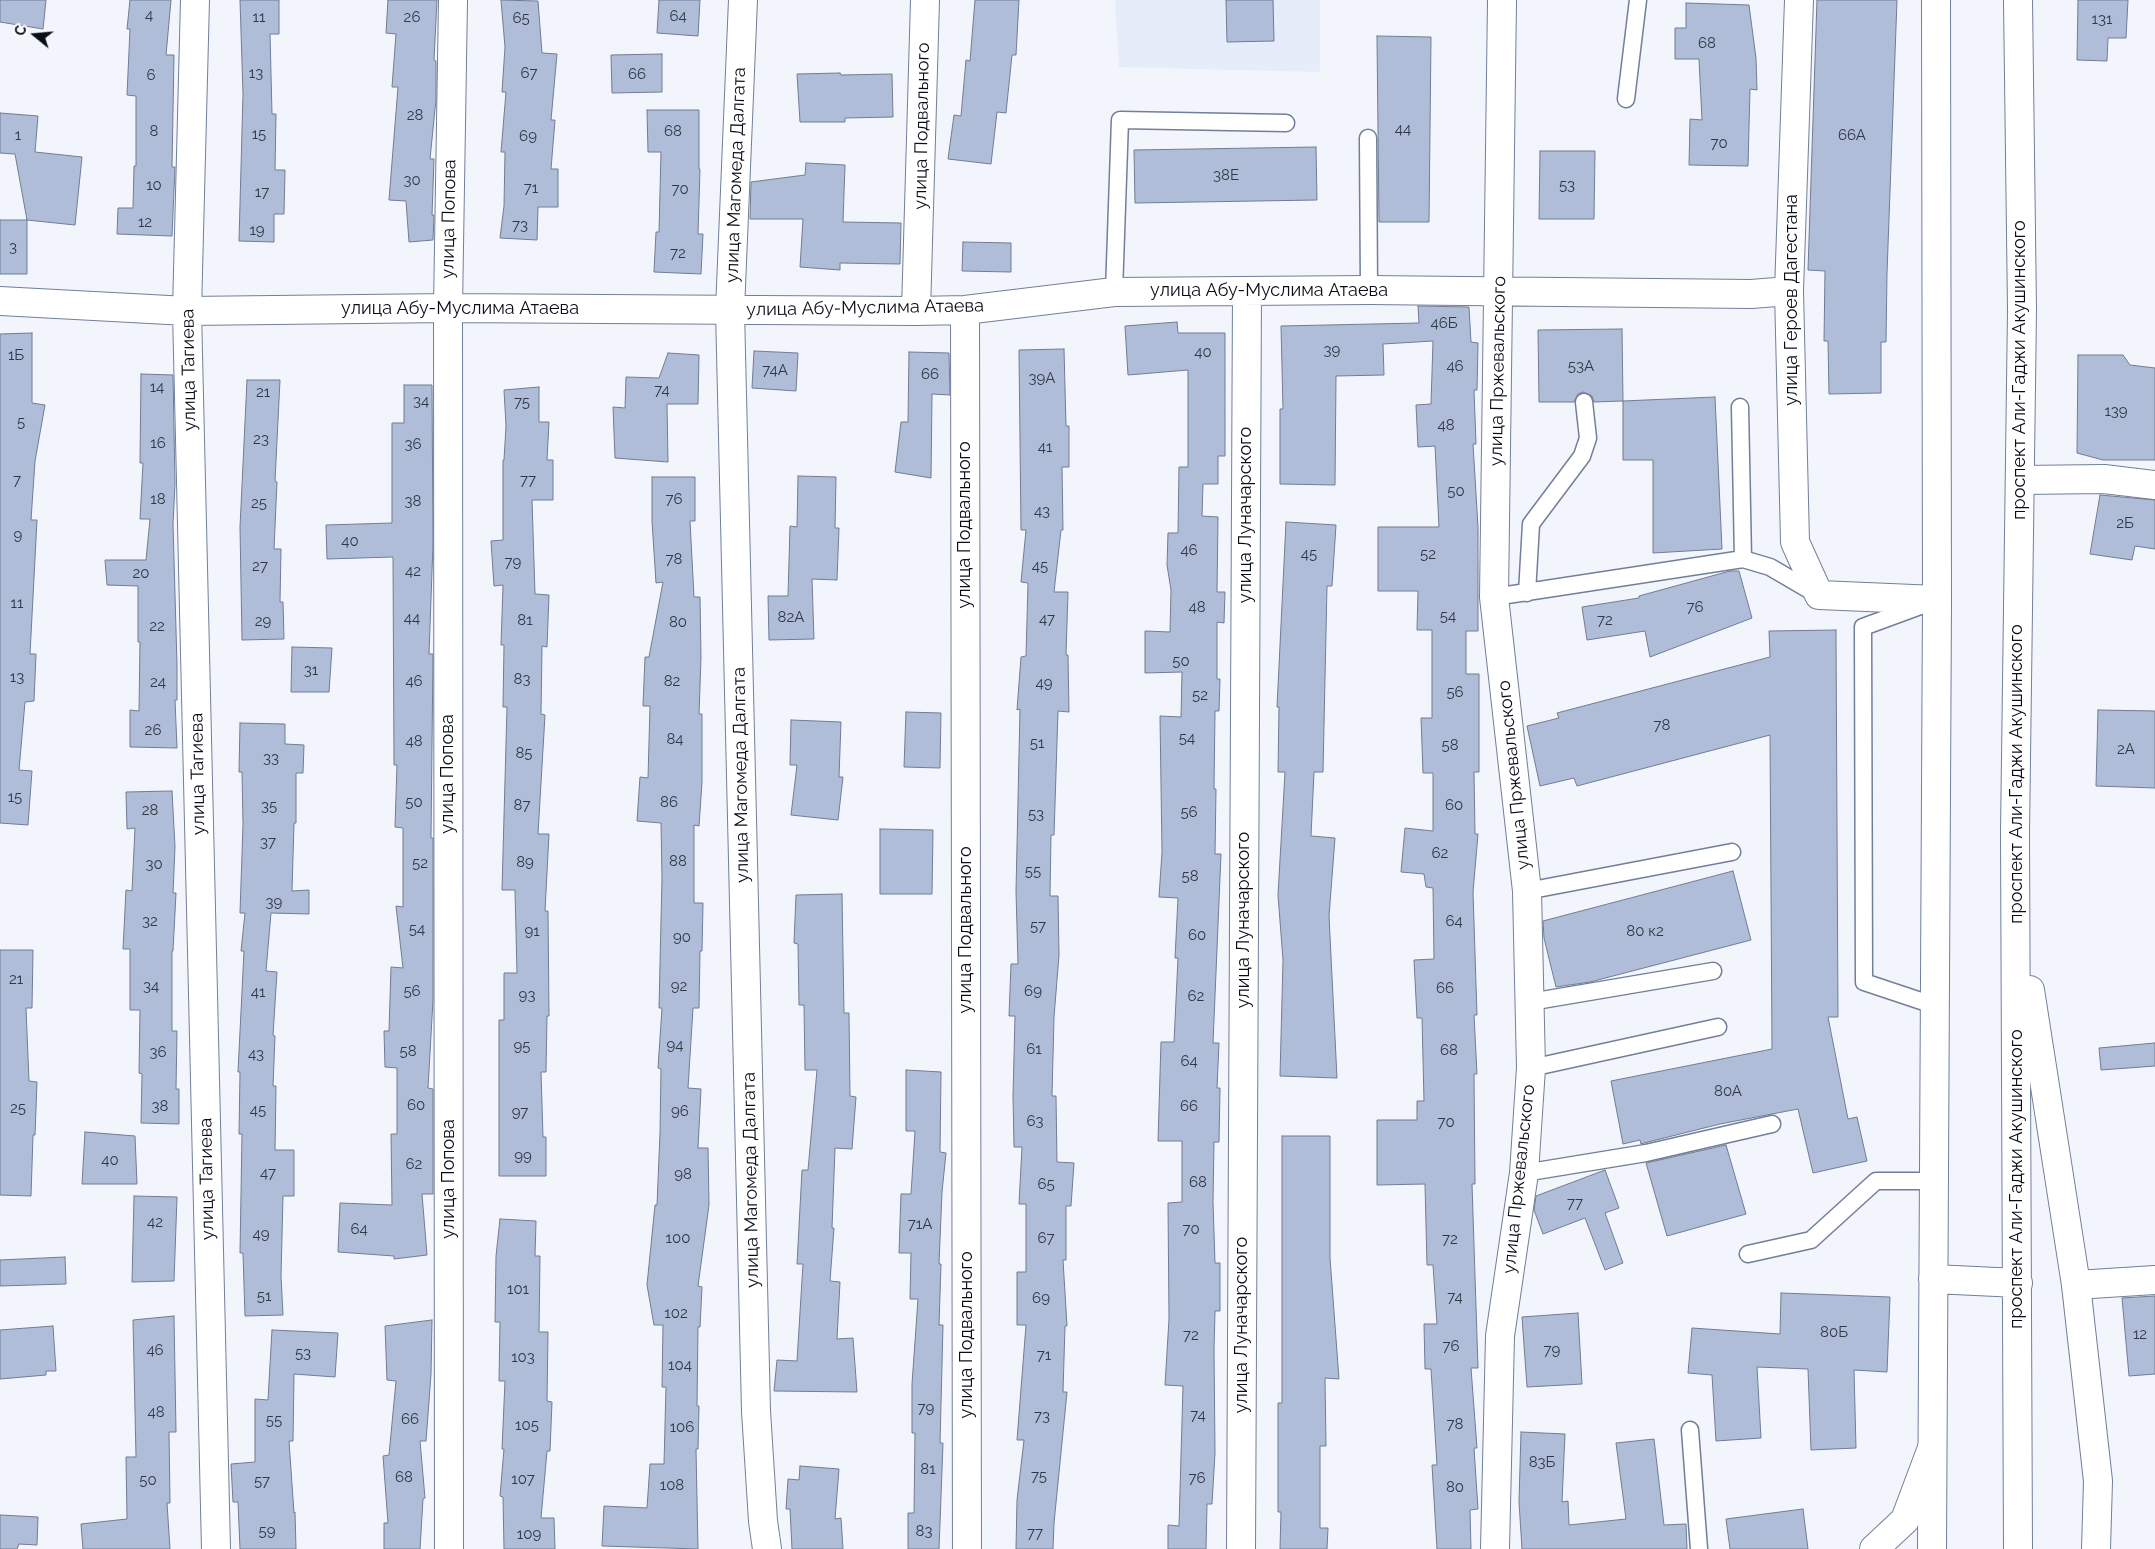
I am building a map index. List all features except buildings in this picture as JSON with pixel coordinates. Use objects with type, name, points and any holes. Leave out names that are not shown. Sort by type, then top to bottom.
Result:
[{"type":"street","name":"улица Тагиева","points":[[195,0],[187,311],[216,1549]]},
{"type":"street","name":"улица Попова","points":[[449,1549],[448,308],[453,0]]},
{"type":"street","name":"улица Магомеда Далгата","points":[[743,0],[730,310],[756,1410],[763,1521],[767,1549]]},
{"type":"street","name":"улица Подвального","points":[[916,312],[925,0]]},
{"type":"street","name":"улица Пржевальского","points":[[1495,1549],[1500,1336],[1524,1173],[1531,1068],[1527,891],[1494,597],[1502,0]]},
{"type":"street","name":"улица Героев Дагестана","points":[[1799,0],[1789,291],[1795,542],[1820,595]]},
{"type":"street","points":[[1932,1549],[1936,1006],[1936,0]]},
{"type":"street","name":"проспект Али-Гаджи Акушинского","points":[[2018,0],[2022,310],[2016,898],[2018,1549]]},
{"type":"street","name":"улица Абу-Муслима Атаева","points":[[0,301],[187,311],[448,308],[916,312],[965,310],[1114,292],[1369,290],[1751,294],[1789,291]]},
{"type":"street","name":"улица Луначарского","points":[[1241,1549],[1247,292]]},
{"type":"street","name":"улица Подвального","points":[[965,310],[967,1549]]},
{"type":"street","points":[[2020,480],[2104,479],[2155,485]]},
{"type":"street","points":[[1820,595],[1937,600]]},
{"type":"street","points":[[2016,898],[2076,1285],[2098,1481],[2096,1549]]},
{"type":"street","points":[[1933,1279],[2018,1283]]},
{"type":"street","points":[[2076,1285],[2155,1280]]},
{"type":"street","points":[[1874,1549],[1905,1520],[1932,1446]]},
{"type":"lane","points":[[1626,99],[1638,0]]},
{"type":"lane","points":[[1114,292],[1120,120],[1286,123]]},
{"type":"lane","points":[[1368,138],[1369,290]]},
{"type":"lane","points":[[1527,593],[1531,524],[1582,456],[1588,438],[1584,402]]},
{"type":"lane","points":[[1740,406],[1743,559]]},
{"type":"lane","points":[[1494,597],[1743,559],[1770,567],[1820,595]]},
{"type":"lane","points":[[1936,1006],[1864,982],[1863,627],[1937,600]]},
{"type":"lane","points":[[1527,891],[1732,852]]},
{"type":"lane","points":[[1530,1002],[1712,971]]},
{"type":"lane","points":[[1531,1068],[1718,1027]]},
{"type":"lane","points":[[1524,1173],[1646,1154],[1772,1124]]},
{"type":"lane","points":[[1748,1254],[1811,1240],[1876,1181],[1935,1181]]},
{"type":"lane","points":[[1690,1430],[1699,1549]]},
{"type":"shaded area","points":[[1115,0],[1320,0],[1320,72],[1119,67]]}]
